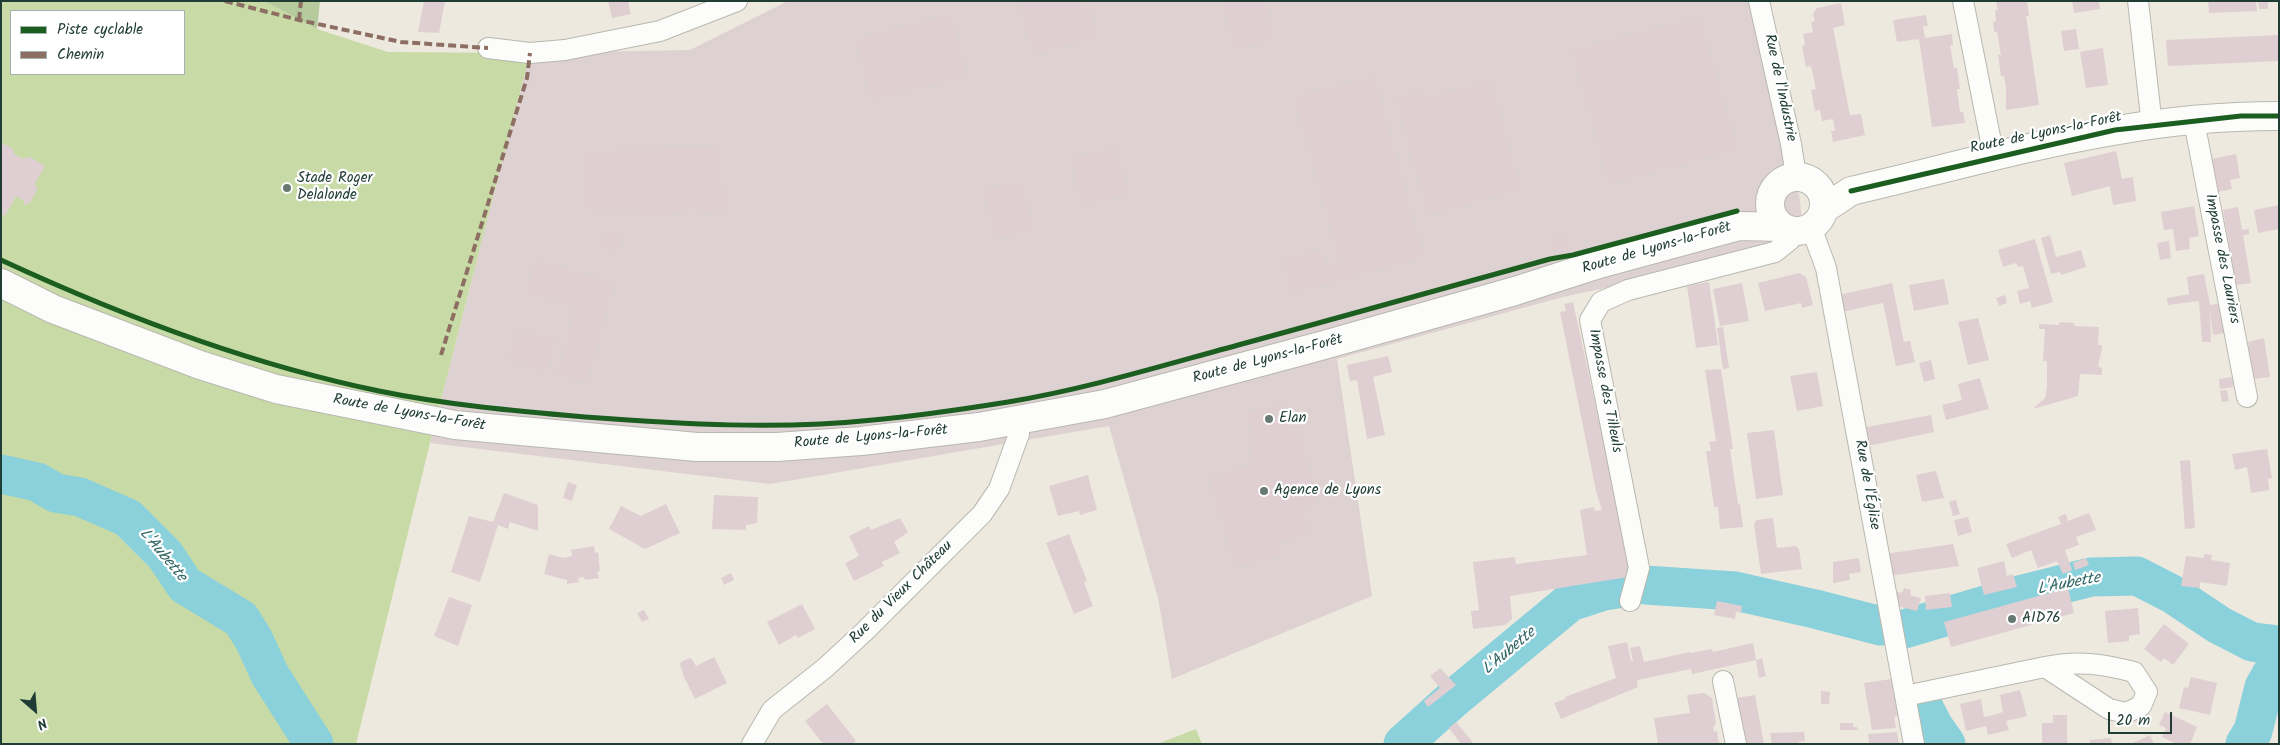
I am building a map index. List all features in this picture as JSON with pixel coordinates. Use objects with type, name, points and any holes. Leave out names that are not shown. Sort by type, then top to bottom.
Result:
[{"type":"main road","name":"Route de Lyons-la-Forêt","points":[[1,283],[53,309],[200,365],[268,386],[455,425],[697,447],[776,447],[861,441],[1019,421],[1106,404],[1505,294],[1599,264],[1739,226],[1806,217],[1851,190],[1994,157],[2077,138],[2152,126],[2241,116],[2279,116]]},
{"type":"main road","name":"Route de Lyons-la-Forêt","points":[[1739,226],[1769,202],[1772,192],[1778,184],[1786,178],[1796,176]]},
{"type":"main road","points":[[1769,202],[1770,211],[1806,217],[1810,180],[1796,176]]},
{"type":"street","points":[[488,48],[530,53],[565,50],[660,31],[691,9],[737,1]]},
{"type":"street","name":"Rue de l'Industrie","points":[[1759,1],[1791,144],[1796,176]]},
{"type":"street","points":[[1963,1],[1994,157]]},
{"type":"street","points":[[2138,1],[2152,126]]},
{"type":"street","name":"Impasse des Lauriers","points":[[2194,121],[2247,397]]},
{"type":"street","name":"Impasse des Tilleuls","points":[[1630,602],[1638,568],[1590,320],[1601,302],[1628,290],[1775,252],[1790,240],[1806,217]]},
{"type":"street","name":"Rue de l'Église","points":[[1806,217],[1826,268],[1914,744]]},
{"type":"street","name":"Rue du Vieux Château","points":[[752,744],[772,710],[825,668],[864,632],[982,514],[999,489],[1019,434],[1019,421]]},
{"type":"street","points":[[1905,696],[2045,667]]},
{"type":"street","points":[[1723,681],[1736,744]]},
{"type":"shaded area","points":[[788,1],[1749,1],[1800,200],[1804,245],[1563,297],[1337,359],[1372,596],[1172,679],[1158,598],[1109,426],[770,484],[430,443],[530,53],[690,50]]},
{"type":"green space","points":[[1,1],[264,1],[317,29],[388,52],[530,53],[430,443],[356,744],[1,744]]},
{"type":"green space","points":[[264,1],[320,1],[317,29]]},
{"type":"green space","points":[[1196,729],[1202,744],[1157,744]]},
{"type":"building","points":[[424,1],[445,1],[439,33],[418,32]]},
{"type":"building","points":[[608,1],[628,1],[631,14],[612,18]]},
{"type":"building","points":[[1019,1],[1079,1],[1081,8],[1088,6],[1097,36],[1034,54]]},
{"type":"building","points":[[1222,1],[1264,1],[1274,38],[1235,48]]},
{"type":"building","points":[[1996,1],[2027,1],[2029,16],[2026,16],[2039,105],[2006,110],[2006,87],[2004,76],[2001,76],[1998,55],[2001,55],[1997,32],[1994,32],[1993,22],[1996,21],[1995,10],[1998,10]]},
{"type":"building","points":[[2072,1],[2099,1],[2100,9],[2074,13]]},
{"type":"building","points":[[2208,1],[2256,1],[2257,11],[2209,13]]},
{"type":"building","points":[[2258,1],[2268,1],[2268,9],[2259,9]]},
{"type":"building","points":[[1841,3],[1845,25],[1833,28],[1850,115],[1861,114],[1865,135],[1833,142],[1831,131],[1835,131],[1833,119],[1822,121],[1820,110],[1815,111],[1811,90],[1816,89],[1811,66],[1806,67],[1802,46],[1805,45],[1803,34],[1813,32],[1811,22],[1815,21],[1813,14],[1817,8]]},
{"type":"building","points":[[950,14],[966,76],[873,100],[857,40]]},
{"type":"building","points":[[1926,15],[1928,26],[1923,26],[1925,38],[1952,34],[1953,45],[1950,45],[1954,68],[1957,68],[1960,89],[1957,89],[1960,112],[1963,112],[1965,123],[1932,127],[1919,39],[1897,42],[1893,20]]},
{"type":"building","points":[[1699,17],[1736,149],[1610,183],[1573,51]]},
{"type":"building","points":[[2076,29],[2079,49],[2064,51],[2061,31]]},
{"type":"building","points":[[2279,35],[2279,61],[2168,66],[2166,40]]},
{"type":"building","points":[[2103,48],[2108,85],[2086,88],[2080,52]]},
{"type":"building","points":[[1373,77],[1423,256],[1292,293],[1283,261],[1321,251],[1325,266],[1341,262],[1295,98]]},
{"type":"building","points":[[1490,81],[1520,189],[1429,214],[1396,98],[1419,92],[1421,100]]},
{"type":"building","points":[[1,142],[13,149],[14,154],[23,159],[30,157],[45,166],[34,185],[37,186],[37,190],[30,203],[24,205],[24,201],[16,196],[5,216],[1,214]]},
{"type":"building","points":[[718,147],[720,186],[725,186],[726,210],[700,212],[701,208],[683,208],[683,212],[643,217],[643,209],[587,210],[585,152]]},
{"type":"building","points":[[1115,148],[1127,193],[1083,205],[1072,159]]},
{"type":"building","points":[[2116,151],[2122,179],[2133,177],[2136,201],[2113,205],[2110,186],[2072,196],[2064,163]]},
{"type":"building","points":[[2236,154],[2240,178],[2230,180],[2232,189],[2213,193],[2207,160]]},
{"type":"building","points":[[1021,182],[1032,229],[996,237],[985,190]]},
{"type":"building","points":[[2279,205],[2279,229],[2258,233],[2254,210]]},
{"type":"building","points":[[2194,206],[2199,236],[2189,238],[2190,249],[2176,251],[2173,229],[2164,230],[2161,212]]},
{"type":"building","points":[[2238,207],[2242,230],[2249,229],[2249,234],[2243,235],[2251,283],[2236,285],[2223,210]]},
{"type":"building","points":[[603,234],[619,234],[619,250],[602,249]]},
{"type":"building","points":[[2050,235],[2056,257],[2081,250],[2086,267],[2061,275],[2060,272],[2051,274],[2041,238]]},
{"type":"building","points":[[1563,236],[1567,248],[1555,251],[1552,239]]},
{"type":"building","points":[[2035,239],[2053,302],[2032,308],[2030,301],[2020,304],[2017,291],[2029,288],[2023,266],[2018,267],[2016,263],[2003,267],[1998,250]]},
{"type":"building","points":[[2169,241],[2171,258],[2160,260],[2157,243]]},
{"type":"building","points":[[537,261],[614,283],[586,382],[558,374],[577,307],[528,293]]},
{"type":"building","points":[[1799,273],[1806,277],[1813,305],[1802,308],[1801,303],[1765,311],[1758,283]]},
{"type":"building","points":[[2204,274],[2210,305],[2226,302],[2231,332],[2213,335],[2210,311],[2211,342],[2202,342],[2199,301],[2168,305],[2167,298],[2189,294],[2187,277]]},
{"type":"building","points":[[1944,279],[1949,304],[1914,311],[1909,285]]},
{"type":"building","points":[[1709,282],[1718,345],[1696,348],[1687,286]]},
{"type":"building","points":[[1742,283],[1749,321],[1720,326],[1713,289]]},
{"type":"building","points":[[1892,283],[1904,342],[1910,341],[1915,362],[1896,366],[1883,303],[1842,312],[1839,295]]},
{"type":"building","points":[[2005,295],[2007,303],[1999,306],[1996,298]]},
{"type":"building","points":[[1573,302],[1627,550],[1628,577],[1510,596],[1512,619],[1505,625],[1473,629],[1471,611],[1479,610],[1473,562],[1515,557],[1516,564],[1587,555],[1580,510],[1594,507],[1595,511],[1602,510],[1596,491],[1560,312],[1566,311],[1564,304]]},
{"type":"building","points":[[1978,318],[1989,360],[1968,365],[1958,322]]},
{"type":"building","points":[[2059,322],[2075,323],[2074,326],[2099,327],[2098,345],[2102,345],[2102,349],[2098,366],[2102,368],[2102,375],[2080,374],[2078,396],[2033,409],[2045,398],[2047,387],[2047,361],[2043,361],[2045,329],[2039,329],[2039,324],[2059,325]]},
{"type":"building","points":[[1723,327],[1729,368],[1723,369],[1717,328]]},
{"type":"building","points":[[518,329],[555,340],[546,371],[509,361]]},
{"type":"building","points":[[2264,338],[2270,377],[2254,379],[2248,342]]},
{"type":"building","points":[[1388,356],[1392,372],[1373,377],[1385,435],[1367,439],[1357,380],[1350,381],[1347,365]]},
{"type":"building","points":[[1931,360],[1935,379],[1924,382],[1919,363]]},
{"type":"building","points":[[1721,369],[1733,449],[1730,449],[1743,527],[1720,529],[1718,507],[1714,507],[1706,451],[1711,451],[1709,442],[1716,441],[1705,370]]},
{"type":"building","points":[[1817,372],[1823,406],[1797,411],[1790,376]]},
{"type":"building","points":[[2232,377],[2234,387],[2220,389],[2219,379]]},
{"type":"building","points":[[1980,378],[1989,409],[1946,420],[1942,405],[1962,400],[1958,384]]},
{"type":"building","points":[[2227,390],[2229,401],[2222,402],[2220,391]]},
{"type":"building","name":"Agence de Lyons","points":[[1285,404],[1293,434],[1298,432],[1317,503],[1302,508],[1310,533],[1278,541],[1282,555],[1236,567],[1210,478],[1256,465],[1251,445],[1256,444],[1247,414]]},
{"type":"building","points":[[1931,415],[1934,432],[1868,446],[1862,428]]},
{"type":"building","points":[[1774,430],[1783,495],[1756,499],[1747,433]]},
{"type":"building","points":[[2267,449],[2272,478],[2268,479],[2269,490],[2251,493],[2247,467],[2235,470],[2232,454]]},
{"type":"building","points":[[2190,460],[2195,528],[2185,529],[2180,461]]},
{"type":"building","points":[[1936,471],[1944,498],[1922,502],[1916,475]]},
{"type":"building","points":[[1088,475],[1097,510],[1080,515],[1079,511],[1058,516],[1049,486]]},
{"type":"building","points":[[568,482],[577,485],[572,501],[563,498]]},
{"type":"building","points":[[504,493],[538,505],[538,531],[510,522],[508,529],[498,525],[480,582],[451,572],[469,516],[493,522]]},
{"type":"building","points":[[714,495],[758,497],[757,523],[746,525],[746,530],[712,529]]},
{"type":"building","points":[[1956,500],[1960,514],[1953,516],[1949,502]]},
{"type":"building","points":[[666,504],[680,533],[645,549],[609,529],[621,506],[641,516]]},
{"type":"building","points":[[2089,513],[2096,530],[2076,537],[2079,545],[2065,550],[2072,570],[2063,574],[2057,561],[2038,568],[2031,550],[2012,558],[2006,544],[2061,524],[2058,517],[2066,514],[2068,521]]},
{"type":"building","points":[[1968,517],[1972,532],[1958,536],[1954,520]]},
{"type":"building","points":[[900,518],[908,532],[894,542],[900,553],[882,562],[884,566],[854,581],[845,563],[859,556],[849,536],[869,526],[871,530]]},
{"type":"building","points":[[1773,518],[1777,548],[1796,546],[1799,549],[1802,569],[1761,574],[1754,524],[1756,520]]},
{"type":"building","points":[[1069,534],[1087,581],[1084,582],[1093,606],[1074,614],[1046,543]]},
{"type":"building","points":[[1953,544],[1959,566],[1889,576],[1885,554]]},
{"type":"building","points":[[594,546],[595,553],[598,552],[600,571],[597,572],[599,578],[585,580],[584,577],[578,578],[579,582],[567,584],[567,580],[544,574],[549,554],[563,558],[572,556],[571,550]]},
{"type":"building","points":[[2204,554],[2212,555],[2211,560],[2230,563],[2227,586],[2200,582],[2200,588],[2181,586],[2186,556],[2204,558]]},
{"type":"building","points":[[1859,558],[1861,572],[1849,574],[1850,580],[1833,583],[1833,562]]},
{"type":"building","points":[[2086,558],[2089,565],[2075,570],[2073,563]]},
{"type":"building","points":[[2004,561],[2007,576],[2013,574],[2017,587],[1984,595],[1977,568]]},
{"type":"building","points":[[731,573],[734,580],[724,585],[721,578]]},
{"type":"building","points":[[1904,588],[1911,590],[1910,595],[1921,598],[1917,611],[1893,605],[1891,590],[1902,593]]},
{"type":"building","points":[[2068,588],[2074,613],[1951,647],[1944,622]]},
{"type":"building","points":[[1950,593],[1952,607],[1926,610],[1925,596]]},
{"type":"building","points":[[449,597],[472,605],[458,646],[434,636]]},
{"type":"building","points":[[1717,601],[1742,606],[1741,613],[1736,612],[1735,619],[1714,615]]},
{"type":"building","points":[[802,604],[815,629],[798,638],[796,635],[779,645],[767,622]]},
{"type":"building","points":[[2138,608],[2140,634],[2129,636],[2129,641],[2108,643],[2105,611]]},
{"type":"building","points":[[644,610],[649,619],[642,622],[637,613]]},
{"type":"building","points":[[2164,624],[2189,644],[2173,665],[2164,658],[2161,662],[2144,649]]},
{"type":"building","points":[[1627,642],[1631,661],[1633,661],[1630,648],[1640,646],[1644,662],[1690,652],[1712,649],[1713,652],[1753,643],[1756,660],[1692,674],[1691,669],[1637,680],[1638,687],[1561,719],[1554,703],[1616,678],[1608,646]]},
{"type":"building","points":[[714,657],[727,683],[695,699],[682,673],[681,662],[689,658],[692,659],[696,666]]},
{"type":"building","points":[[1762,658],[1766,676],[1759,678],[1756,660]]},
{"type":"building","points":[[1440,668],[1456,685],[1428,707],[1424,701],[1440,688],[1430,676]]},
{"type":"building","points":[[2191,677],[2217,683],[2210,715],[2179,708],[2184,687],[2188,688]]},
{"type":"building","points":[[1891,679],[1898,716],[1894,717],[1896,728],[1872,730],[1864,683]]},
{"type":"building","points":[[2020,690],[2027,716],[2006,721],[2009,730],[1988,735],[1986,726],[1966,731],[1960,704],[1981,699],[1984,717],[1994,715],[2003,712],[2000,695]]},
{"type":"building","points":[[1821,691],[1830,692],[1829,704],[1821,704]]},
{"type":"building","points":[[1704,693],[1712,698],[1716,724],[1713,727],[1714,732],[1717,731],[1719,744],[1658,744],[1654,718],[1690,713],[1687,695]]},
{"type":"building","points":[[1755,695],[1764,744],[1745,744],[1736,698]]},
{"type":"building","points":[[827,704],[856,741],[853,744],[823,744],[805,721]]},
{"type":"building","points":[[2165,712],[2197,727],[2190,744],[2176,744],[2162,737],[2166,728],[2159,725]]},
{"type":"building","points":[[2053,715],[2067,715],[2067,744],[2042,744],[2042,723],[2053,723]]},
{"type":"building","points":[[1456,722],[1474,744],[1461,744],[1449,728]]},
{"type":"building","points":[[1840,723],[1853,723],[1853,727],[1857,727],[1858,730],[1840,730]]},
{"type":"building","points":[[1804,732],[1805,741],[1798,742],[1799,744],[1772,744],[1770,733]]},
{"type":"building","points":[[1897,732],[1899,744],[1869,744],[1868,734]]},
{"type":"building","points":[[2150,735],[2154,744],[2130,744],[2137,741]]},
{"type":"building","points":[[2111,738],[2112,744],[2090,744],[2090,740]]},
{"type":"waterway","name":"L'Aubette","points":[[1,474],[37,482],[56,493],[80,497],[128,518],[165,555],[185,585],[241,619],[254,640],[270,675],[314,744]]},
{"type":"waterway","name":"L'Aubette","points":[[1904,629],[2016,596],[2091,577],[2137,576],[2174,595],[2219,625],[2252,642],[2279,645]]},
{"type":"waterway","name":"L'Aubette","points":[[1645,585],[1735,591],[1881,626]]},
{"type":"waterway","name":"L'Aubette","points":[[1403,744],[1453,699],[1570,602],[1604,591],[1631,587]]},
{"type":"waterway","points":[[2245,744],[2253,731],[2264,687],[2279,661]]},
{"type":"waterway","points":[[1922,704],[1934,727],[1946,744]]},
{"type":"marked path","points":[[225,1],[299,20],[401,42],[488,48]]},
{"type":"marked path","points":[[299,20],[301,1]]},
{"type":"marked path","points":[[441,355],[527,78],[530,53]]},
{"type":"cycle path","points":[[1851,191],[2115,130],[2241,116],[2279,116]]},
{"type":"cycle path","points":[[1,260],[139,319],[186,336],[282,367],[379,391],[456,404],[585,417],[693,424],[801,425],[924,414],[1038,397],[1155,368],[1550,259],[1573,255],[1737,211]]},
{"type":"place","name":"Stade Roger Delalonde","points":[[287,188]]},
{"type":"place","name":"Elan","points":[[1269,419]]},
{"type":"place","name":"Agence de Lyons","points":[[1264,491]]},
{"type":"place","name":"AID76","points":[[2012,619]]}]
